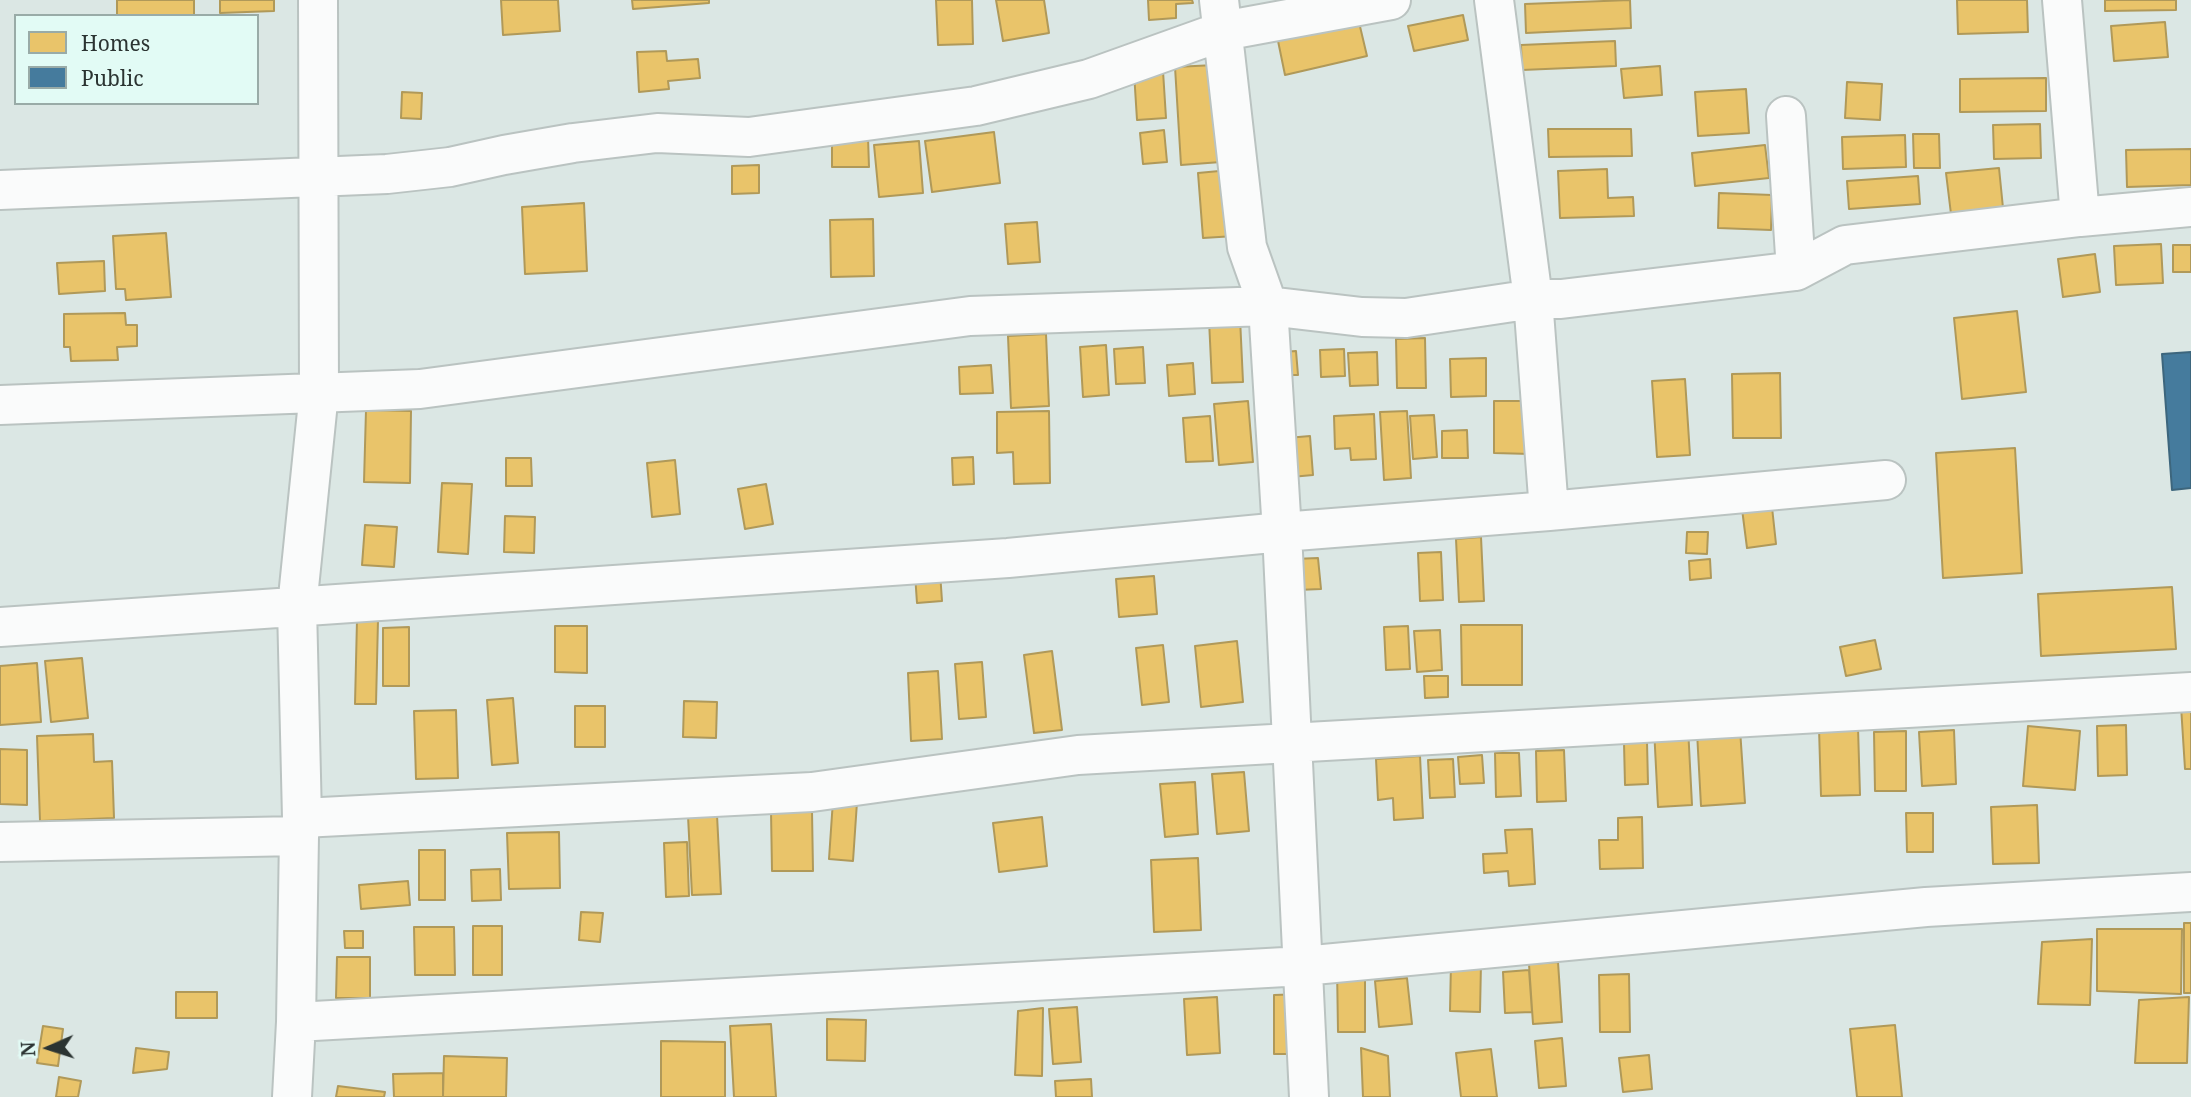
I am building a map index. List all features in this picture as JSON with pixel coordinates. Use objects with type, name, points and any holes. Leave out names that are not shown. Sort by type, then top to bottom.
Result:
[{"type":"street","points":[[292,1097],[300,827],[297,607],[319,392],[318,0]]},
{"type":"street","points":[[0,190],[320,178],[450,167],[585,141],[657,134],[749,137],[976,106],[1089,79],[1221,16],[1391,0]]},
{"type":"street","points":[[1494,0],[1534,299],[1549,511]]},
{"type":"street","points":[[2062,0],[2080,217]]},
{"type":"street","points":[[1221,16],[1247,247],[1268,306],[1282,532],[1308,1097]]},
{"type":"street","points":[[1786,116],[1796,271]]},
{"type":"street","points":[[0,405],[420,389],[970,316],[1268,306],[1362,317],[1406,318],[1534,299],[1562,299],[1796,271],[1845,245],[2080,217],[2191,207]]},
{"type":"street","points":[[0,627],[1008,558],[1885,480]]},
{"type":"street","points":[[0,842],[300,827],[811,792],[1077,755],[2191,692]]},
{"type":"street","points":[[296,1022],[1303,966],[1926,907],[2191,892]]},
{"type":"building: Homes","points":[[117,0],[194,0],[194,14],[117,14]]},
{"type":"building: Homes","points":[[220,0],[274,0],[274,11],[220,13]]},
{"type":"building: Homes","points":[[501,0],[558,0],[560,31],[503,35]]},
{"type":"building: Homes","points":[[632,0],[709,0],[709,3],[633,9]]},
{"type":"building: Homes","points":[[936,0],[972,0],[973,44],[938,45]]},
{"type":"building: Homes","points":[[996,0],[1044,0],[1049,33],[1003,41]]},
{"type":"building: Homes","points":[[1148,0],[1192,0],[1193,3],[1176,4],[1176,18],[1149,20]]},
{"type":"building: Homes","points":[[1630,0],[1631,28],[1526,33],[1525,4]]},
{"type":"building: Homes","points":[[1957,0],[2027,0],[2028,32],[1958,34]]},
{"type":"building: Homes","points":[[2105,0],[2176,0],[2176,10],[2105,11]]},
{"type":"building: Homes","points":[[1463,15],[1468,40],[1414,51],[1408,26]]},
{"type":"building: Homes","points":[[1358,18],[1367,56],[1285,75],[1277,36]]},
{"type":"building: Homes","points":[[2165,22],[2168,57],[2114,61],[2111,26]]},
{"type":"building: Homes","points":[[1615,41],[1616,66],[1522,70],[1521,45]]},
{"type":"building: Homes","points":[[666,51],[667,61],[698,59],[700,78],[668,81],[669,89],[639,92],[637,52]]},
{"type":"building: Homes","points":[[1215,65],[1221,162],[1181,165],[1175,67]]},
{"type":"building: Homes","points":[[1660,66],[1662,95],[1624,98],[1621,69]]},
{"type":"building: Homes","points":[[1163,71],[1166,118],[1137,120],[1134,72]]},
{"type":"building: Homes","points":[[2046,78],[2046,111],[1960,112],[1960,79]]},
{"type":"building: Homes","points":[[1847,82],[1882,84],[1880,120],[1845,118]]},
{"type":"building: Homes","points":[[1746,89],[1749,133],[1698,136],[1695,92]]},
{"type":"building: Homes","points":[[402,92],[422,93],[421,119],[401,118]]},
{"type":"building: Homes","points":[[2040,124],[2041,158],[1994,159],[1993,125]]},
{"type":"building: Homes","points":[[1548,129],[1631,129],[1632,156],[1549,157]]},
{"type":"building: Homes","points":[[1164,130],[1167,162],[1143,164],[1140,133]]},
{"type":"building: Homes","points":[[994,132],[1000,183],[932,192],[925,141]]},
{"type":"building: Homes","points":[[1913,134],[1939,134],[1940,168],[1914,168]]},
{"type":"building: Homes","points":[[1905,135],[1906,167],[1843,169],[1842,137]]},
{"type":"building: Homes","points":[[868,137],[869,167],[832,167],[832,138]]},
{"type":"building: Homes","points":[[919,141],[923,193],[879,197],[874,145]]},
{"type":"building: Homes","points":[[1765,145],[1769,178],[1695,186],[1692,153]]},
{"type":"building: Homes","points":[[2191,149],[2191,185],[2127,187],[2126,150]]},
{"type":"building: Homes","points":[[759,165],[759,193],[732,194],[732,166]]},
{"type":"building: Homes","points":[[1999,168],[2003,208],[1951,214],[1946,173]]},
{"type":"building: Homes","points":[[1607,169],[1608,198],[1633,197],[1634,216],[1560,218],[1558,171]]},
{"type":"building: Homes","points":[[1230,170],[1235,236],[1203,238],[1198,173]]},
{"type":"building: Homes","points":[[1918,176],[1920,204],[1849,209],[1847,181]]},
{"type":"building: Homes","points":[[1719,193],[1772,195],[1771,230],[1718,228]]},
{"type":"building: Homes","points":[[584,203],[587,271],[525,274],[522,207]]},
{"type":"building: Homes","points":[[873,219],[874,276],[831,277],[830,220]]},
{"type":"building: Homes","points":[[1037,222],[1040,262],[1008,264],[1005,224]]},
{"type":"building: Homes","points":[[166,233],[171,297],[126,300],[125,289],[116,289],[113,236]]},
{"type":"building: Homes","points":[[2161,244],[2163,283],[2116,285],[2114,246]]},
{"type":"building: Homes","points":[[2173,245],[2191,245],[2191,272],[2173,272]]},
{"type":"building: Homes","points":[[2095,254],[2100,292],[2063,297],[2058,259]]},
{"type":"building: Homes","points":[[104,261],[105,291],[59,294],[57,263]]},
{"type":"building: Homes","points":[[2017,311],[2026,392],[1962,399],[1954,318]]},
{"type":"building: Homes","points":[[125,313],[126,325],[137,325],[137,346],[117,347],[118,360],[71,361],[70,347],[64,347],[64,314]]},
{"type":"building: Homes","points":[[1240,318],[1243,382],[1212,383],[1209,320]]},
{"type":"building: Homes","points":[[1046,334],[1049,406],[1011,408],[1008,336]]},
{"type":"building: Homes","points":[[1425,338],[1426,388],[1397,388],[1396,339]]},
{"type":"building: Homes","points":[[1106,345],[1109,395],[1083,397],[1080,347]]},
{"type":"building: Homes","points":[[1143,347],[1145,383],[1116,384],[1114,349]]},
{"type":"building: Homes","points":[[1344,349],[1345,376],[1321,377],[1320,350]]},
{"type":"building: Homes","points":[[1296,351],[1298,375],[1284,375],[1283,352]]},
{"type":"building: Homes","points":[[1377,352],[1378,385],[1350,386],[1348,353]]},
{"type":"building: Homes","points":[[1486,358],[1486,396],[1451,397],[1450,359]]},
{"type":"building: Homes","points":[[1193,363],[1195,394],[1169,396],[1167,365]]},
{"type":"building: Homes","points":[[991,365],[993,393],[960,394],[959,367]]},
{"type":"building: Homes","points":[[1780,373],[1781,438],[1733,438],[1732,374]]},
{"type":"building: Homes","points":[[1685,379],[1690,455],[1657,457],[1652,381]]},
{"type":"building: Homes","points":[[1248,401],[1253,462],[1219,465],[1214,404]]},
{"type":"building: Homes","points":[[1494,401],[1531,401],[1531,454],[1494,453]]},
{"type":"building: Homes","points":[[366,410],[411,411],[410,483],[364,482]]},
{"type":"building: Homes","points":[[1049,411],[1050,483],[1014,484],[1013,452],[997,453],[997,412]]},
{"type":"building: Homes","points":[[1407,411],[1411,478],[1384,480],[1380,412]]},
{"type":"building: Homes","points":[[1374,414],[1376,459],[1351,460],[1350,448],[1335,449],[1334,416]]},
{"type":"building: Homes","points":[[1434,415],[1437,457],[1413,459],[1410,416]]},
{"type":"building: Homes","points":[[1210,416],[1213,461],[1186,462],[1183,418]]},
{"type":"building: Homes","points":[[1467,430],[1468,458],[1442,458],[1442,431]]},
{"type":"building: Homes","points":[[1310,436],[1313,475],[1291,477],[1287,438]]},
{"type":"building: Homes","points":[[2015,448],[2022,573],[1943,578],[1936,453]]},
{"type":"building: Homes","points":[[973,457],[974,484],[953,485],[952,458]]},
{"type":"building: Homes","points":[[506,458],[531,458],[532,486],[506,486]]},
{"type":"building: Homes","points":[[675,460],[680,514],[652,517],[647,463]]},
{"type":"building: Homes","points":[[442,483],[472,484],[468,554],[438,552]]},
{"type":"building: Homes","points":[[766,484],[773,524],[745,529],[738,489]]},
{"type":"building: Homes","points":[[1771,498],[1776,544],[1747,548],[1741,501]]},
{"type":"building: Homes","points":[[505,516],[535,517],[534,553],[504,552]]},
{"type":"building: Homes","points":[[365,525],[397,527],[394,567],[362,565]]},
{"type":"building: Homes","points":[[1687,532],[1708,532],[1707,554],[1686,553]]},
{"type":"building: Homes","points":[[1481,537],[1484,601],[1459,602],[1456,539]]},
{"type":"building: Homes","points":[[1441,552],[1443,600],[1420,601],[1418,553]]},
{"type":"building: Homes","points":[[1318,558],[1321,589],[1297,590],[1294,559]]},
{"type":"building: Homes","points":[[1710,559],[1711,578],[1690,580],[1689,561]]},
{"type":"building: Homes","points":[[940,572],[942,601],[917,603],[915,574]]},
{"type":"building: Homes","points":[[1154,576],[1157,614],[1119,617],[1116,579]]},
{"type":"building: Homes","points":[[2172,587],[2176,649],[2041,656],[2038,594]]},
{"type":"building: Homes","points":[[357,620],[378,620],[376,704],[355,704]]},
{"type":"building: Homes","points":[[1461,625],[1522,625],[1522,685],[1462,685]]},
{"type":"building: Homes","points":[[555,626],[587,626],[587,673],[555,672]]},
{"type":"building: Homes","points":[[1408,626],[1410,669],[1386,670],[1384,627]]},
{"type":"building: Homes","points":[[409,627],[409,686],[383,686],[383,628]]},
{"type":"building: Homes","points":[[1440,630],[1442,670],[1417,672],[1414,631]]},
{"type":"building: Homes","points":[[1875,640],[1881,669],[1846,676],[1840,647]]},
{"type":"building: Homes","points":[[1237,641],[1243,702],[1201,707],[1195,646]]},
{"type":"building: Homes","points":[[1163,645],[1169,702],[1142,705],[1136,648]]},
{"type":"building: Homes","points":[[1052,651],[1062,730],[1034,733],[1024,655]]},
{"type":"building: Homes","points":[[82,658],[88,718],[51,722],[45,661]]},
{"type":"building: Homes","points":[[982,662],[986,717],[959,719],[955,664]]},
{"type":"building: Homes","points":[[37,663],[41,722],[0,725],[0,666]]},
{"type":"building: Homes","points":[[938,671],[942,739],[911,741],[908,673]]},
{"type":"building: Homes","points":[[1424,676],[1448,676],[1448,697],[1425,698]]},
{"type":"building: Homes","points":[[513,698],[518,763],[492,765],[487,700]]},
{"type":"building: Homes","points":[[684,701],[717,702],[716,738],[683,737]]},
{"type":"building: Homes","points":[[2191,705],[2191,769],[2185,769],[2181,706]]},
{"type":"building: Homes","points":[[575,706],[605,706],[605,747],[575,747]]},
{"type":"building: Homes","points":[[456,710],[458,778],[416,779],[414,711]]},
{"type":"building: Homes","points":[[2126,725],[2127,775],[2098,776],[2097,726]]},
{"type":"building: Homes","points":[[2028,726],[2080,731],[2075,790],[2023,786]]},
{"type":"building: Homes","points":[[1688,727],[1692,805],[1658,807],[1654,728]]},
{"type":"building: Homes","points":[[1858,727],[1860,795],[1821,796],[1819,728]]},
{"type":"building: Homes","points":[[1740,729],[1745,803],[1701,806],[1697,732]]},
{"type":"building: Homes","points":[[1954,730],[1956,784],[1922,786],[1919,732]]},
{"type":"building: Homes","points":[[1906,731],[1906,791],[1875,791],[1874,732]]},
{"type":"building: Homes","points":[[93,734],[94,762],[112,761],[114,818],[40,821],[37,736]]},
{"type":"building: Homes","points":[[1647,742],[1648,784],[1625,785],[1624,743]]},
{"type":"building: Homes","points":[[0,749],[27,750],[27,805],[0,804]]},
{"type":"building: Homes","points":[[1564,750],[1566,801],[1537,802],[1536,751]]},
{"type":"building: Homes","points":[[1495,753],[1519,753],[1521,796],[1496,797]]},
{"type":"building: Homes","points":[[1482,755],[1484,783],[1460,784],[1458,757]]},
{"type":"building: Homes","points":[[1420,756],[1423,818],[1394,820],[1393,798],[1378,800],[1376,759]]},
{"type":"building: Homes","points":[[1453,759],[1455,797],[1430,798],[1428,760]]},
{"type":"building: Homes","points":[[1244,772],[1249,831],[1217,834],[1212,774]]},
{"type":"building: Homes","points":[[1195,782],[1198,834],[1165,837],[1160,784]]},
{"type":"building: Homes","points":[[833,800],[857,802],[853,861],[829,859]]},
{"type":"building: Homes","points":[[2037,805],[2039,863],[1993,864],[1991,807]]},
{"type":"building: Homes","points":[[771,811],[812,811],[813,871],[772,871]]},
{"type":"building: Homes","points":[[1906,813],[1933,813],[1933,852],[1907,852]]},
{"type":"building: Homes","points":[[717,815],[721,894],[692,895],[688,816]]},
{"type":"building: Homes","points":[[1042,817],[1047,866],[999,872],[993,823]]},
{"type":"building: Homes","points":[[1642,817],[1643,868],[1600,869],[1599,840],[1618,840],[1618,818]]},
{"type":"building: Homes","points":[[1532,829],[1535,884],[1509,886],[1508,871],[1484,873],[1483,854],[1507,853],[1505,830]]},
{"type":"building: Homes","points":[[559,832],[560,888],[509,889],[507,833]]},
{"type":"building: Homes","points":[[687,842],[689,896],[666,897],[664,843]]},
{"type":"building: Homes","points":[[419,850],[445,850],[445,900],[419,900]]},
{"type":"building: Homes","points":[[1198,858],[1201,930],[1154,932],[1151,860]]},
{"type":"building: Homes","points":[[500,869],[501,900],[472,901],[471,870]]},
{"type":"building: Homes","points":[[408,881],[410,905],[361,909],[359,885]]},
{"type":"building: Homes","points":[[581,912],[603,913],[600,942],[579,940]]},
{"type":"building: Homes","points":[[2184,923],[2191,923],[2191,993],[2184,993]]},
{"type":"building: Homes","points":[[473,926],[502,926],[502,975],[473,975]]},
{"type":"building: Homes","points":[[414,927],[454,927],[455,975],[415,975]]},
{"type":"building: Homes","points":[[2097,929],[2182,929],[2181,994],[2097,991]]},
{"type":"building: Homes","points":[[344,931],[363,931],[363,948],[345,948]]},
{"type":"building: Homes","points":[[2092,939],[2090,1005],[2038,1004],[2042,942]]},
{"type":"building: Homes","points":[[337,957],[370,957],[370,998],[336,998]]},
{"type":"building: Homes","points":[[1451,962],[1481,963],[1480,1012],[1450,1011]]},
{"type":"building: Homes","points":[[1558,962],[1562,1022],[1533,1024],[1529,964]]},
{"type":"building: Homes","points":[[1337,967],[1365,967],[1365,1032],[1338,1032]]},
{"type":"building: Homes","points":[[1529,970],[1532,1012],[1505,1013],[1503,972]]},
{"type":"building: Homes","points":[[1629,974],[1630,1032],[1600,1032],[1599,975]]},
{"type":"building: Homes","points":[[1407,978],[1412,1024],[1379,1027],[1375,981]]},
{"type":"building: Homes","points":[[176,992],[217,992],[217,1018],[176,1018]]},
{"type":"building: Homes","points":[[1304,994],[1305,1054],[1274,1054],[1274,995]]},
{"type":"building: Homes","points":[[1217,997],[1220,1053],[1187,1055],[1184,999]]},
{"type":"building: Homes","points":[[2189,997],[2187,1063],[2135,1063],[2139,1000]]},
{"type":"building: Homes","points":[[1077,1007],[1081,1062],[1053,1064],[1049,1009]]},
{"type":"building: Homes","points":[[1043,1008],[1042,1076],[1015,1075],[1018,1011]]},
{"type":"building: Homes","points":[[827,1019],[866,1020],[865,1061],[827,1060]]},
{"type":"building: Homes","points":[[771,1024],[776,1097],[734,1097],[730,1026]]},
{"type":"building: Homes","points":[[1895,1025],[1902,1097],[1857,1097],[1850,1029]]},
{"type":"building: Homes","points":[[43,1026],[63,1029],[58,1066],[37,1063]]},
{"type":"building: Homes","points":[[1562,1038],[1566,1086],[1539,1088],[1535,1041]]},
{"type":"building: Homes","points":[[661,1041],[725,1042],[725,1097],[661,1097]]},
{"type":"building: Homes","points":[[136,1048],[169,1052],[167,1069],[133,1073]]},
{"type":"building: Homes","points":[[1361,1048],[1388,1056],[1390,1097],[1363,1097]]},
{"type":"building: Homes","points":[[1491,1049],[1497,1097],[1461,1097],[1456,1053]]},
{"type":"building: Homes","points":[[1649,1055],[1652,1089],[1623,1092],[1619,1058]]},
{"type":"building: Homes","points":[[444,1056],[507,1058],[506,1097],[443,1097]]},
{"type":"building: Homes","points":[[443,1073],[443,1097],[394,1097],[393,1074]]},
{"type":"building: Homes","points":[[59,1077],[81,1081],[78,1097],[56,1097]]},
{"type":"building: Homes","points":[[1091,1079],[1092,1097],[1056,1097],[1055,1081]]},
{"type":"building: Homes","points":[[338,1086],[385,1092],[384,1097],[336,1097]]},
{"type":"building: Public","points":[[2191,352],[2191,488],[2172,490],[2162,354]]}]
